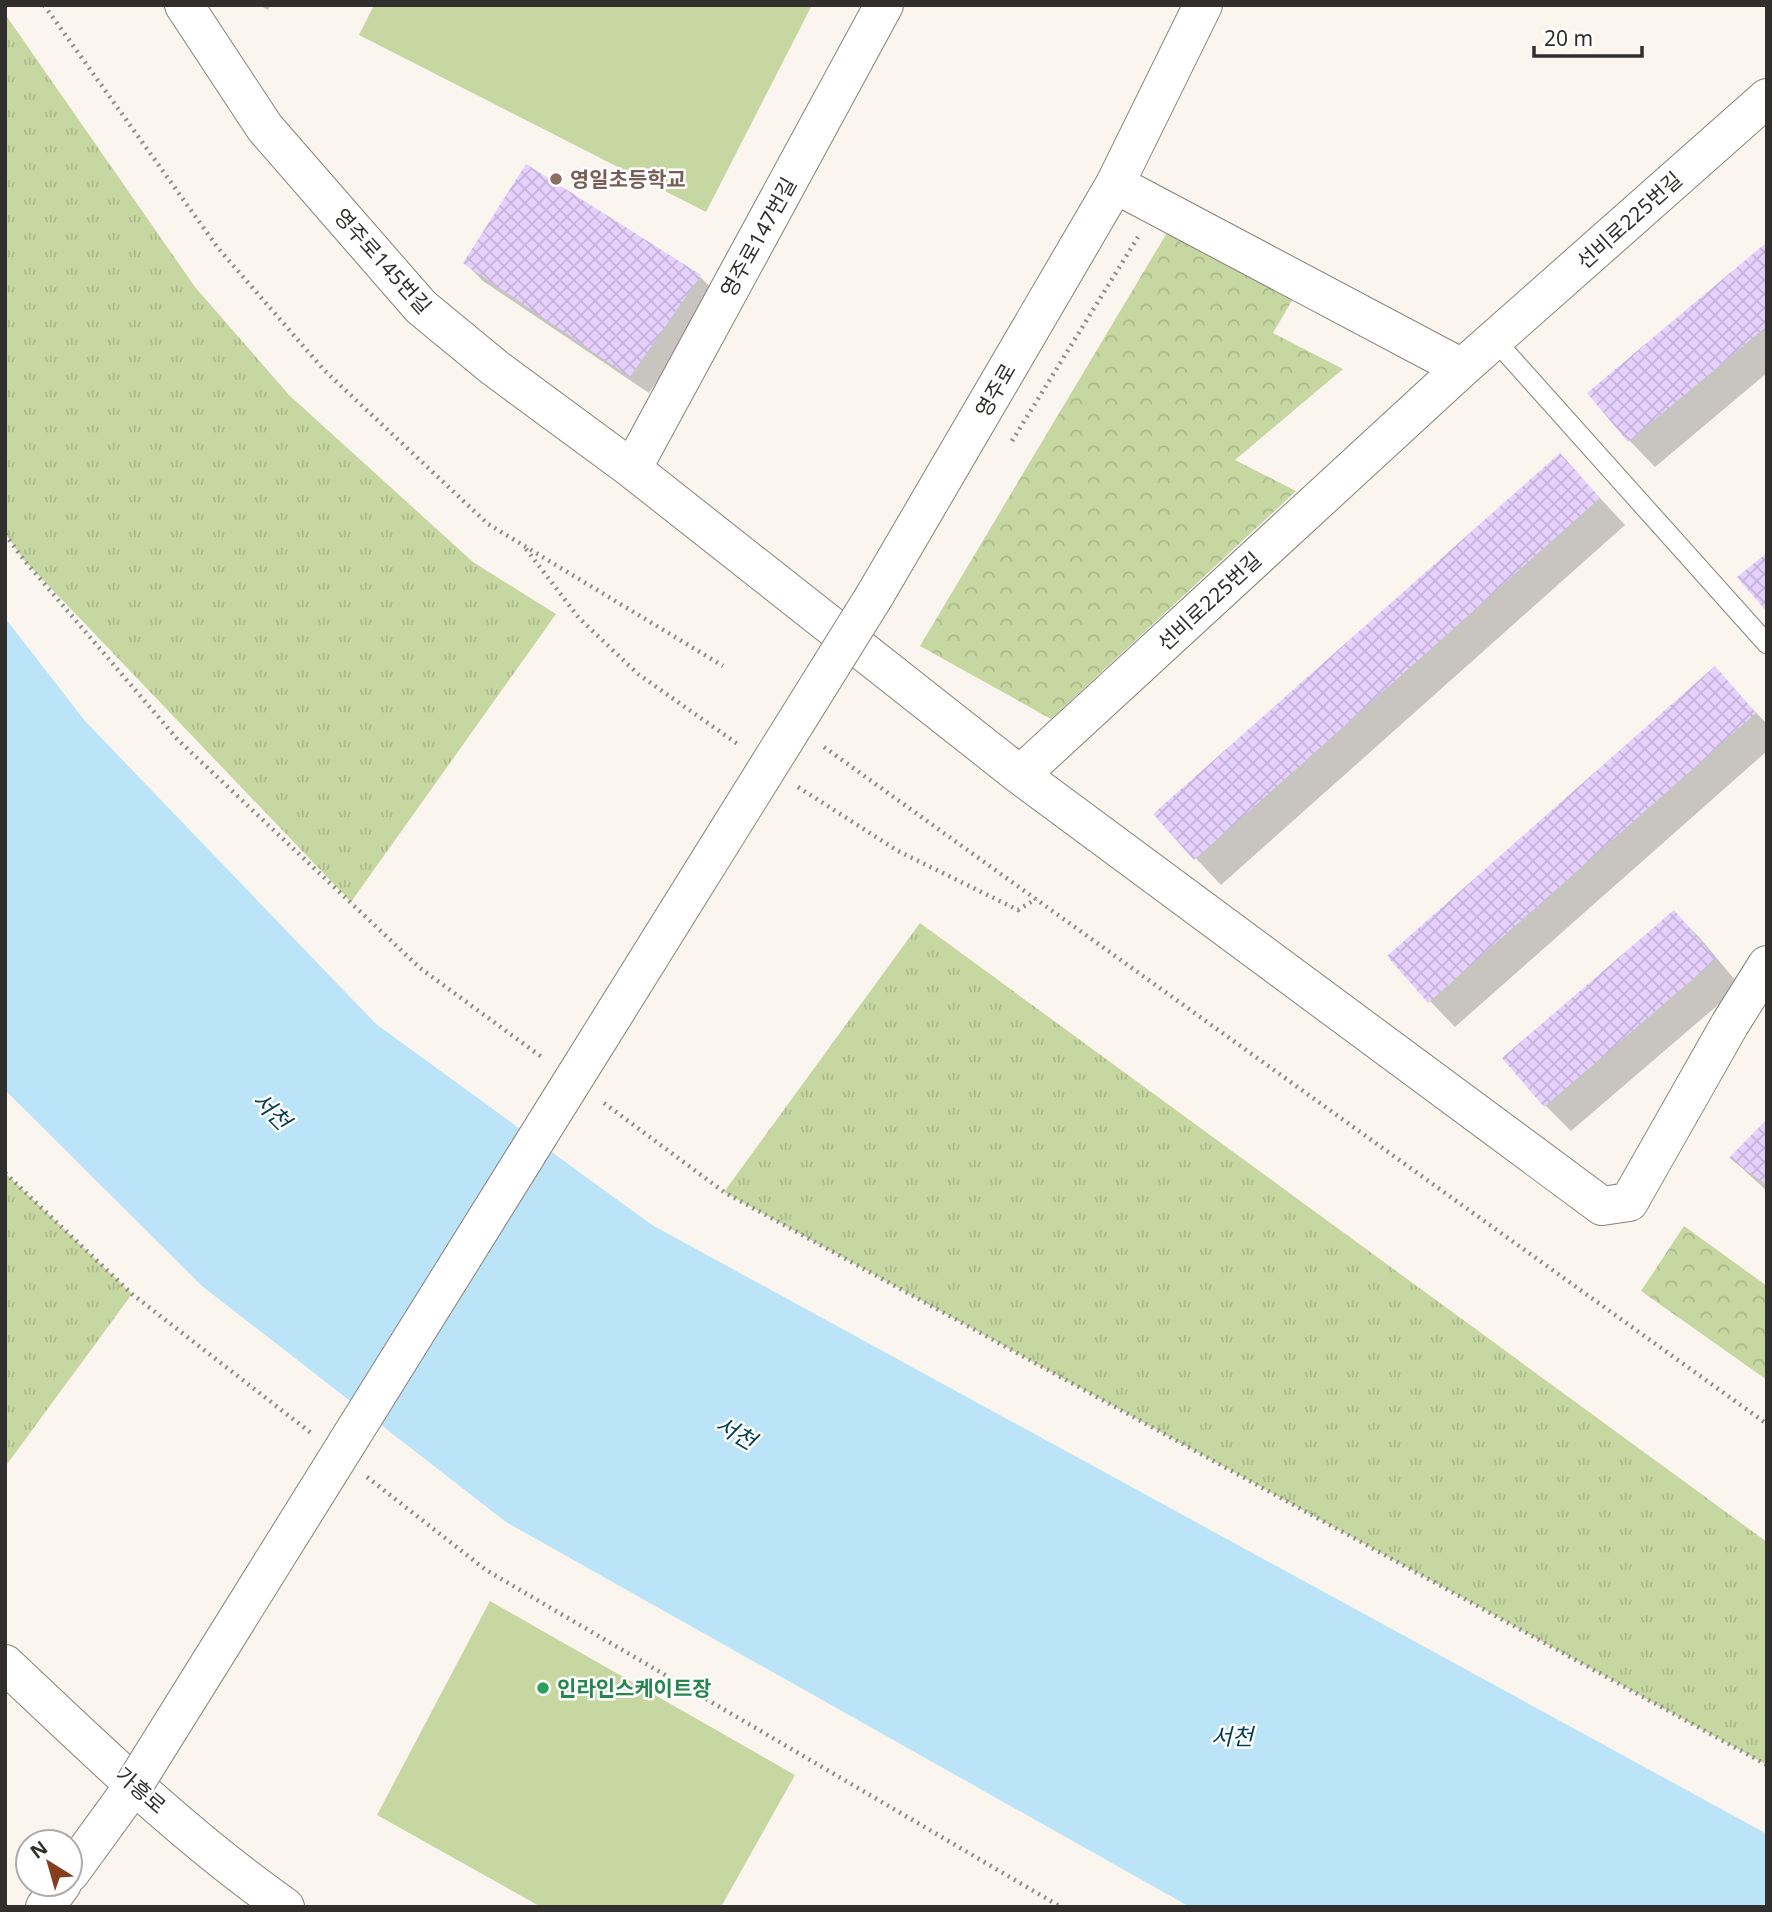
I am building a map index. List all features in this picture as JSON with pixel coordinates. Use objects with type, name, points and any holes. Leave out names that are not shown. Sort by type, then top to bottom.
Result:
[{"type":"street","name":"영주로145번길","points":[[184,5],[265,128],[421,307],[495,368],[632,470]]},
{"type":"street","name":"영주로147번길","points":[[632,470],[884,5]]},
{"type":"street","name":"영주로","points":[[134,1785],[875,595],[1115,184],[1203,5]]},
{"type":"street","name":"선비로225번길","points":[[1020,775],[1462,368],[1767,98]]},
{"type":"street","points":[[1115,184],[1462,368]]},
{"type":"street","points":[[632,470],[1020,775],[1602,1206],[1629,1202],[1730,1024],[1767,965]]},
{"type":"street","name":"가흥로","points":[[5,1664],[134,1785],[285,1907]]},
{"type":"street","points":[[84,1854],[134,1785]]},
{"type":"lane","points":[[1494,339],[1767,645]]},
{"type":"path","points":[[44,5],[218,248],[324,370],[488,524],[723,666]]},
{"type":"path","points":[[5,534],[24,560],[178,740],[421,968],[544,1059]]},
{"type":"path","points":[[824,747],[1767,1424]]},
{"type":"path","points":[[600,1100],[724,1192],[1767,1765]]},
{"type":"path","points":[[5,1173],[132,1294],[314,1436]]},
{"type":"path","points":[[357,1470],[486,1570],[1061,1907]]},
{"type":"green space","points":[[374,5],[812,5],[706,212],[359,35]]},
{"type":"green space","points":[[5,14],[195,287],[289,395],[473,562],[556,614],[351,902],[24,560],[5,533]]},
{"type":"green space","points":[[1168,231],[1294,297],[1273,333],[1343,369],[1235,460],[1296,491],[1051,719],[920,646]]},
{"type":"green space","points":[[920,923],[1767,1542],[1767,1765],[724,1192]]},
{"type":"green space","points":[[5,1173],[132,1294],[5,1467]]},
{"type":"green space","points":[[1684,1226],[1767,1286],[1767,1380],[1641,1291]]},
{"type":"green space","name":"인라인스케이트장","points":[[490,1601],[795,1775],[721,1907],[541,1907],[377,1815]]},
{"type":"water","name":"서천","points":[[5,618],[85,721],[376,1024],[652,1225],[1767,1834],[1767,1907],[1190,1907],[506,1522],[202,1286],[5,1090]]},
{"type":"building","points":[[526,164],[701,275],[630,377],[463,263]]},
{"type":"building","points":[[1767,242],[1767,326],[1628,442],[1587,393]]},
{"type":"building","points":[[1560,453],[1600,498],[1194,860],[1153,814]]},
{"type":"building","points":[[1767,553],[1767,612],[1737,577]]},
{"type":"building","points":[[1715,666],[1756,713],[1428,1003],[1387,956]]},
{"type":"building","points":[[1674,910],[1716,959],[1544,1107],[1502,1058]]},
{"type":"building","points":[[1767,1119],[1767,1185],[1729,1158]]},
{"type":"place","name":"영일초등학교","points":[[556,179]]},
{"type":"place","name":"인라인스케이트장","points":[[543,1688]]}]
